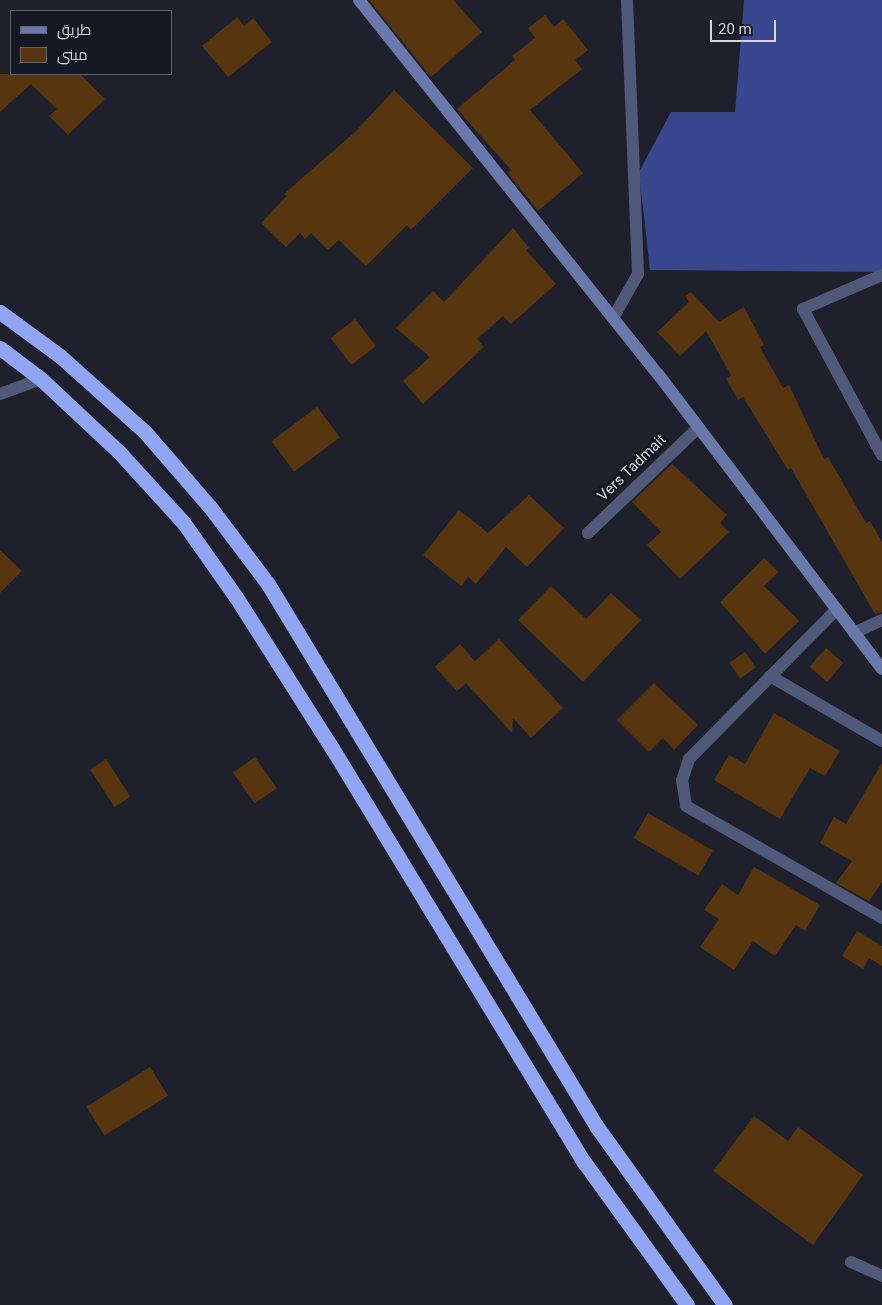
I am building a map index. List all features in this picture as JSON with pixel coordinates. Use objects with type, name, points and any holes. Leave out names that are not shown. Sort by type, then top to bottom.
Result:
[{"type":"highway","points":[[0,312],[60,356],[145,432],[210,506],[268,584],[598,1127],[725,1305]]},
{"type":"highway","points":[[0,348],[41,379],[119,452],[183,522],[236,597],[584,1162],[687,1305]]},
{"type":"main road","points":[[359,0],[613,318],[882,669]]},
{"type":"street","points":[[613,318],[638,274],[626,0]]},
{"type":"street","points":[[882,275],[803,308],[882,455]]},
{"type":"street","points":[[0,394],[41,379]]},
{"type":"street","name":"Vers Tadmait","points":[[588,533],[698,427]]},
{"type":"street","points":[[836,609],[689,758],[682,780],[686,806],[882,918]]},
{"type":"street","points":[[854,633],[882,620]]},
{"type":"street","points":[[770,676],[882,741]]},
{"type":"street","points":[[851,1262],[882,1276]]},
{"type":"shaded area","points":[[744,0],[882,0],[882,272],[650,270],[639,172],[671,112],[735,112]]},
{"type":"building","points":[[369,0],[453,0],[482,32],[431,77]]},
{"type":"building","points":[[545,15],[554,27],[563,19],[588,50],[575,60],[582,69],[530,110],[583,173],[538,211],[508,173],[511,170],[457,109],[515,60],[512,56],[535,38],[528,28]]},
{"type":"building","points":[[237,17],[244,26],[253,18],[272,42],[228,77],[202,46]]},
{"type":"building","points":[[0,74],[81,75],[105,99],[68,135],[49,116],[57,109],[31,84],[0,112]]},
{"type":"building","points":[[394,90],[473,168],[411,230],[407,225],[366,266],[339,240],[328,250],[311,233],[305,239],[300,233],[286,247],[261,223],[287,196],[284,194],[355,132]]},
{"type":"building","points":[[513,228],[529,248],[526,250],[556,284],[511,324],[503,316],[477,339],[484,347],[423,404],[403,381],[430,357],[396,328],[433,291],[444,302]]},
{"type":"building","points":[[691,292],[719,322],[744,307],[764,345],[760,347],[783,388],[789,385],[824,459],[828,457],[866,523],[870,521],[882,542],[882,612],[875,614],[791,468],[788,470],[743,397],[738,400],[726,379],[731,375],[706,331],[680,356],[657,332],[689,302],[685,296]]},
{"type":"building","points":[[355,319],[376,346],[352,365],[331,338]]},
{"type":"building","points":[[317,407],[340,437],[294,472],[271,441]]},
{"type":"building","points":[[672,464],[727,515],[720,523],[729,532],[680,579],[647,545],[661,532],[632,502]]},
{"type":"building","points":[[529,495],[564,528],[527,567],[506,547],[476,584],[468,577],[461,586],[423,555],[459,510],[488,533]]},
{"type":"building","points":[[0,550],[22,571],[0,593]]},
{"type":"building","points":[[764,558],[779,572],[764,586],[799,621],[765,654],[720,602]]},
{"type":"building","points":[[551,586],[586,619],[611,593],[641,620],[583,682],[518,620]]},
{"type":"building","points":[[499,639],[563,708],[531,738],[513,718],[512,733],[466,683],[457,691],[435,667],[460,644],[475,661]]},
{"type":"building","points":[[826,648],[843,663],[827,682],[810,667]]},
{"type":"building","points":[[745,652],[756,668],[740,678],[729,663]]},
{"type":"building","points":[[654,683],[698,725],[674,750],[663,738],[649,752],[617,720]]},
{"type":"building","points":[[774,713],[840,751],[825,776],[810,768],[780,819],[714,780],[729,755],[745,764]]},
{"type":"building","points":[[255,757],[277,788],[255,804],[233,772]]},
{"type":"building","points":[[106,759],[131,797],[115,807],[90,769]]},
{"type":"building","points":[[882,763],[882,882],[869,901],[836,883],[852,861],[820,843],[834,817],[846,824]]},
{"type":"building","points":[[648,813],[713,850],[698,876],[634,838]]},
{"type":"building","points":[[754,867],[820,905],[805,931],[796,925],[775,956],[753,941],[734,970],[700,947],[719,919],[704,910],[722,884],[738,895]]},
{"type":"building","points":[[857,931],[882,946],[882,966],[869,958],[863,969],[842,956]]},
{"type":"building","points":[[150,1067],[168,1096],[104,1136],[86,1107]]},
{"type":"building","points":[[754,1116],[788,1141],[798,1127],[863,1175],[813,1245],[713,1171]]}]
